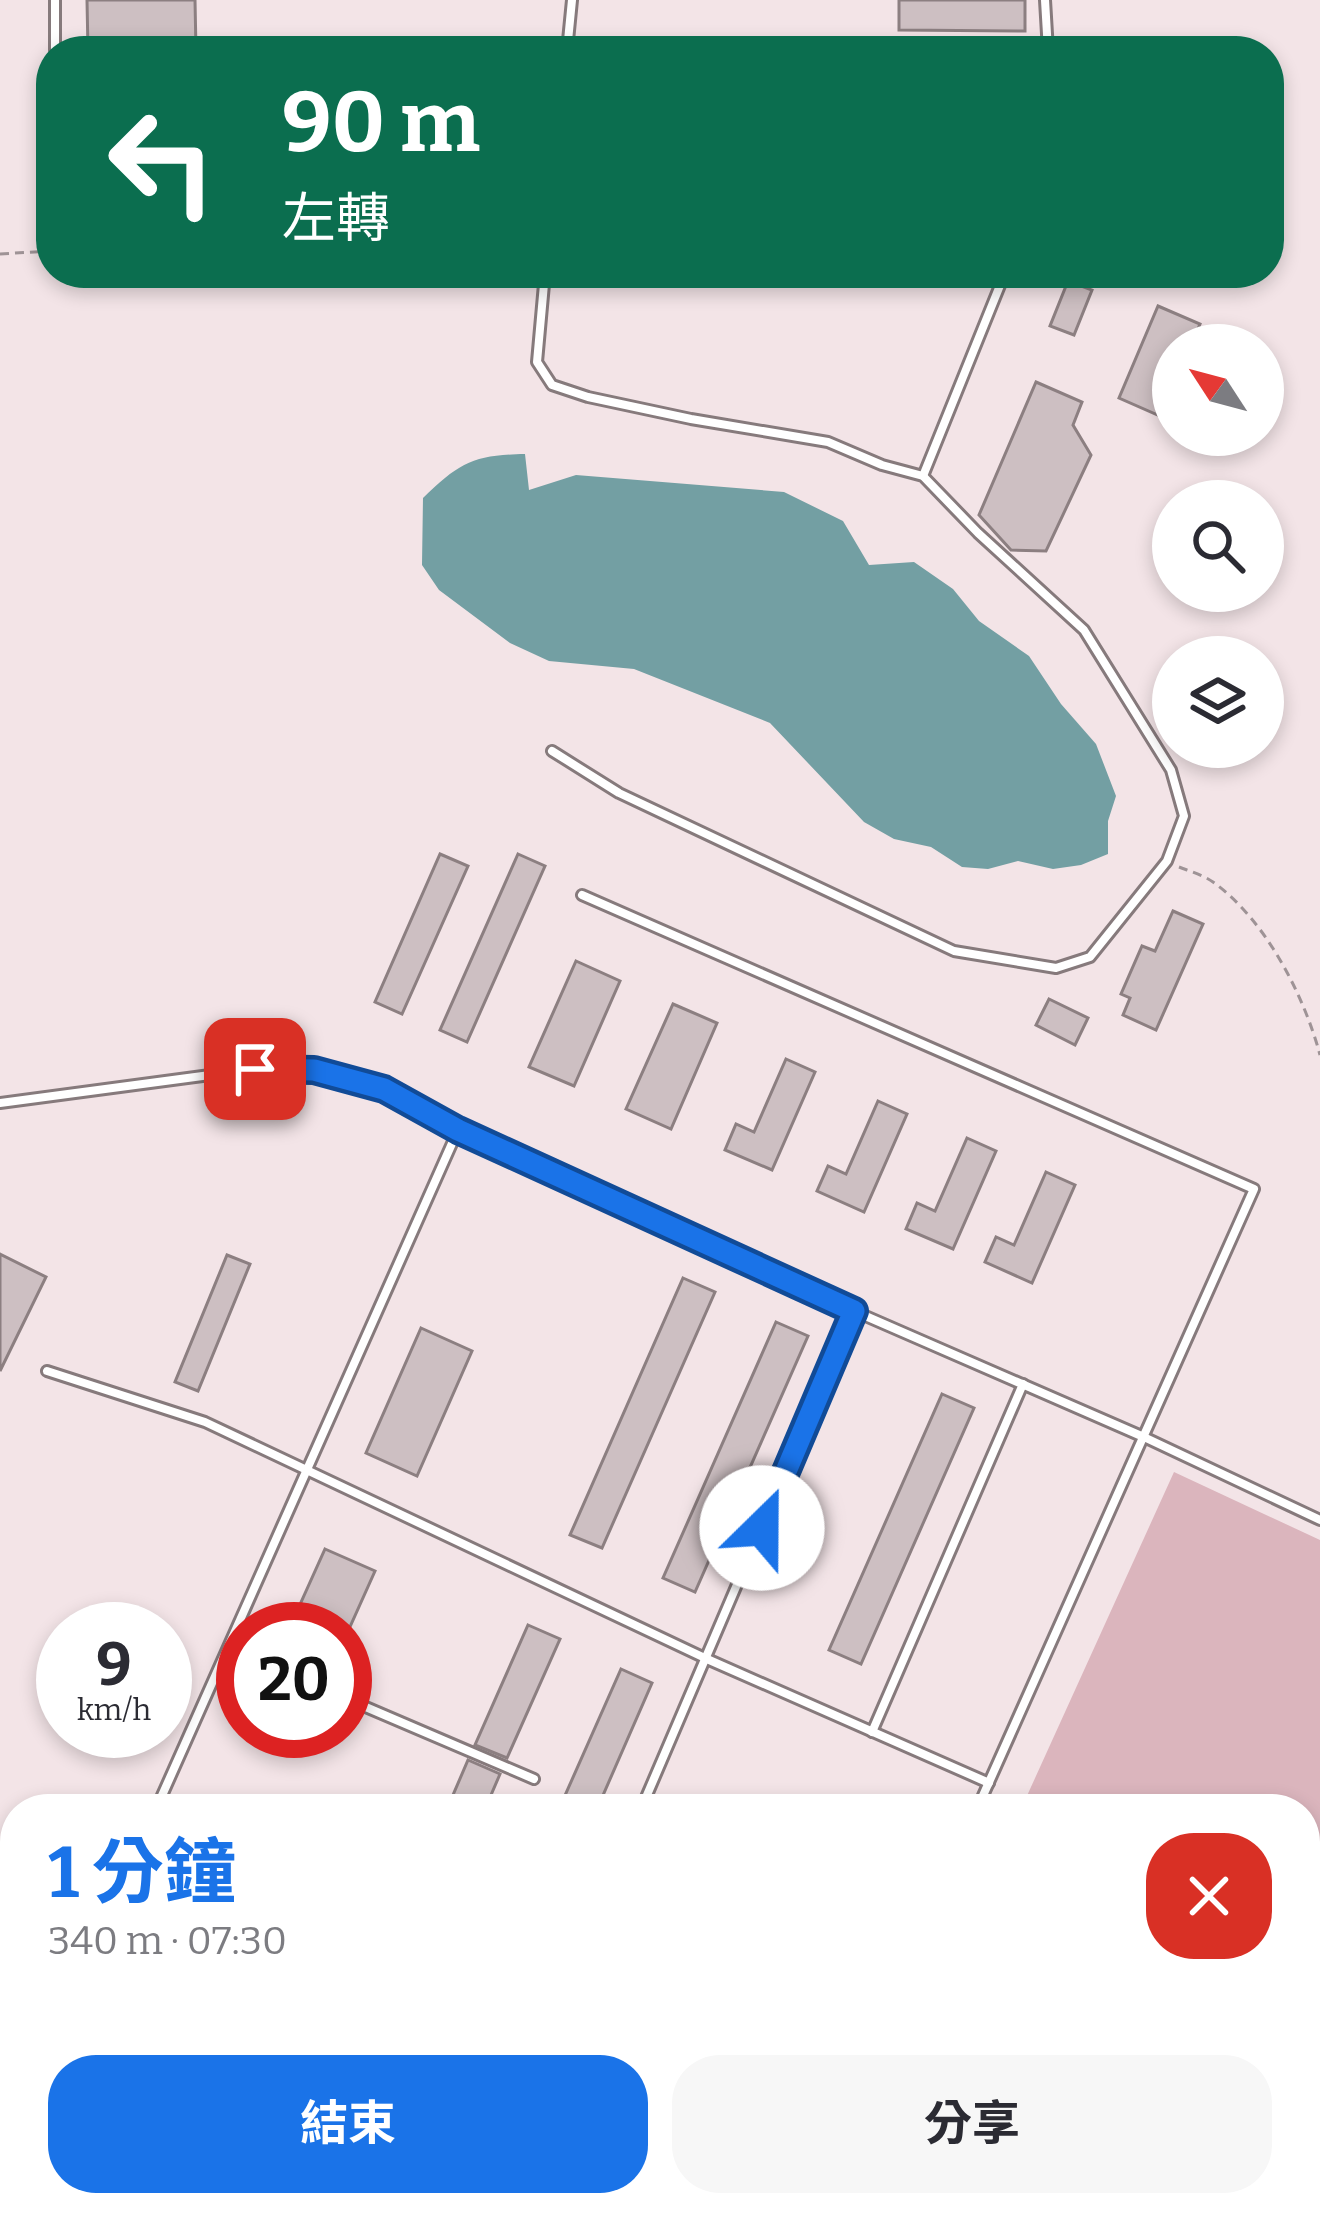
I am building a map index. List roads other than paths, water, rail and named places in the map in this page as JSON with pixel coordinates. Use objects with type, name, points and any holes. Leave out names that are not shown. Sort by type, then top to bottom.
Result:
[{"type":"lane","points":[[55,0],[55,36]]},
{"type":"lane","points":[[568,36],[572,0]]},
{"type":"lane","points":[[1045,0],[1047,36]]},
{"type":"lane","points":[[543,288],[537,362],[553,385],[691,419],[828,442],[923,476],[1084,630],[1171,770],[1184,816],[1167,861],[1090,957],[1055,968],[954,951],[619,793],[552,751]]},
{"type":"lane","points":[[923,476],[999,288]]},
{"type":"lane","points":[[582,895],[1254,1189],[983,1794]]},
{"type":"lane","points":[[0,1103],[255,1069],[314,1070],[384,1089],[458,1130],[1320,1520]]},
{"type":"lane","points":[[163,1794],[458,1130]]},
{"type":"lane","points":[[648,1794],[854,1311]]},
{"type":"lane","points":[[47,1371],[205,1422],[707,1659],[988,1783]]},
{"type":"lane","points":[[872,1732],[1023,1384]]},
{"type":"lane","points":[[372,1710],[534,1779]]},
{"type":"water","points":[[525,454],[529,490],[576,475],[784,492],[843,521],[869,565],[914,562],[953,589],[979,621],[1029,656],[1061,704],[1096,744],[1116,796],[1108,821],[1108,854],[1053,869],[1018,861],[988,869],[962,867],[931,847],[894,839],[864,822],[770,723],[634,669],[549,661],[510,643],[439,590],[422,565],[423,498],[469,463]]}]
